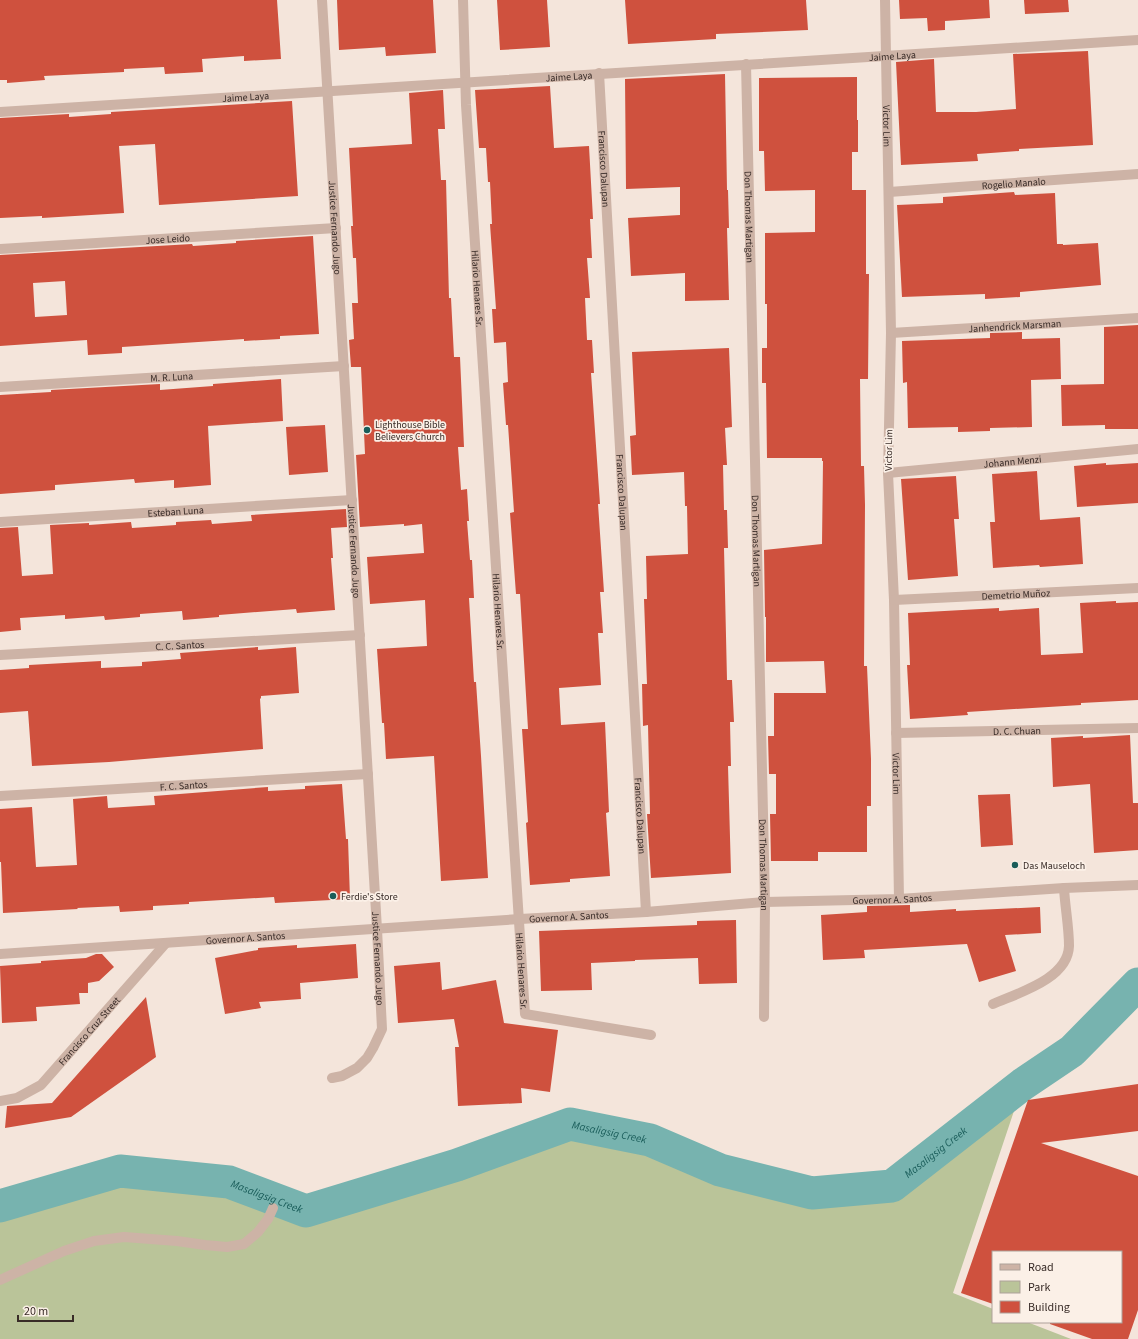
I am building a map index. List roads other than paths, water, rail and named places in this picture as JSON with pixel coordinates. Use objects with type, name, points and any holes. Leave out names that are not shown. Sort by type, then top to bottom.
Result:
[{"type":"street","name":"Justice Fernando Jugo","points":[[322,0],[382,1029],[367,1058],[357,1068],[342,1076],[332,1078]]},
{"type":"street","name":"Hilario Henares Sr.","points":[[463,0],[468,128],[525,1014],[651,1035]]},
{"type":"street","name":"Victor Lim","points":[[885,0],[891,333],[888,473],[894,600],[899,899]]},
{"type":"street","name":"Jaime Laya","points":[[0,112],[1138,40]]},
{"type":"street","name":"Don Thomas Martigan","points":[[746,64],[765,902],[764,1017]]},
{"type":"street","name":"Francisco Dalupan","points":[[599,73],[646,912]]},
{"type":"street","name":"Rogelio Manalo","points":[[889,192],[1138,174]]},
{"type":"street","name":"Jose Leido","points":[[0,249],[336,228]]},
{"type":"street","name":"Janhendrick Marsman","points":[[891,333],[1138,318]]},
{"type":"street","name":"M. R. Luna","points":[[0,387],[344,366]]},
{"type":"street","name":"Johann Menzi","points":[[888,473],[1138,449]]},
{"type":"street","name":"Esteban Luna","points":[[0,522],[352,500]]},
{"type":"street","name":"Demetrio Muñoz","points":[[894,600],[1138,588]]},
{"type":"street","name":"C. C. Santos","points":[[0,655],[360,635]]},
{"type":"street","name":"D. C. Chuan","points":[[896,733],[1138,728]]},
{"type":"street","name":"F. C. Santos","points":[[0,796],[368,774]]},
{"type":"street","name":"Governor A. Santos","points":[[0,954],[646,912],[765,902],[899,899],[1064,888],[1138,885]]},
{"type":"street","points":[[993,1004],[1046,980],[1064,964],[1069,947],[1064,888]]},
{"type":"street","name":"Francisco Cruz Street","points":[[0,1101],[17,1098],[41,1085],[166,943]]},
{"type":"street","points":[[0,1280],[64,1250],[94,1240],[124,1237],[170,1240],[227,1247],[244,1244],[258,1232],[268,1220],[273,1208]]},
{"type":"waterway","name":"Masaligsig Creek","points":[[0,1206],[120,1171],[229,1182],[306,1211],[457,1165],[570,1124],[650,1140],[720,1170],[812,1193],[892,1186],[1023,1084],[1072,1051],[1138,984]]},
{"type":"place","name":"Lighthouse Bible Believers Church","points":[[367,430]]},
{"type":"place","name":"Das Mauseloch","points":[[1015,865]]},
{"type":"place","name":"Ferdie's Store","points":[[333,896]]}]
